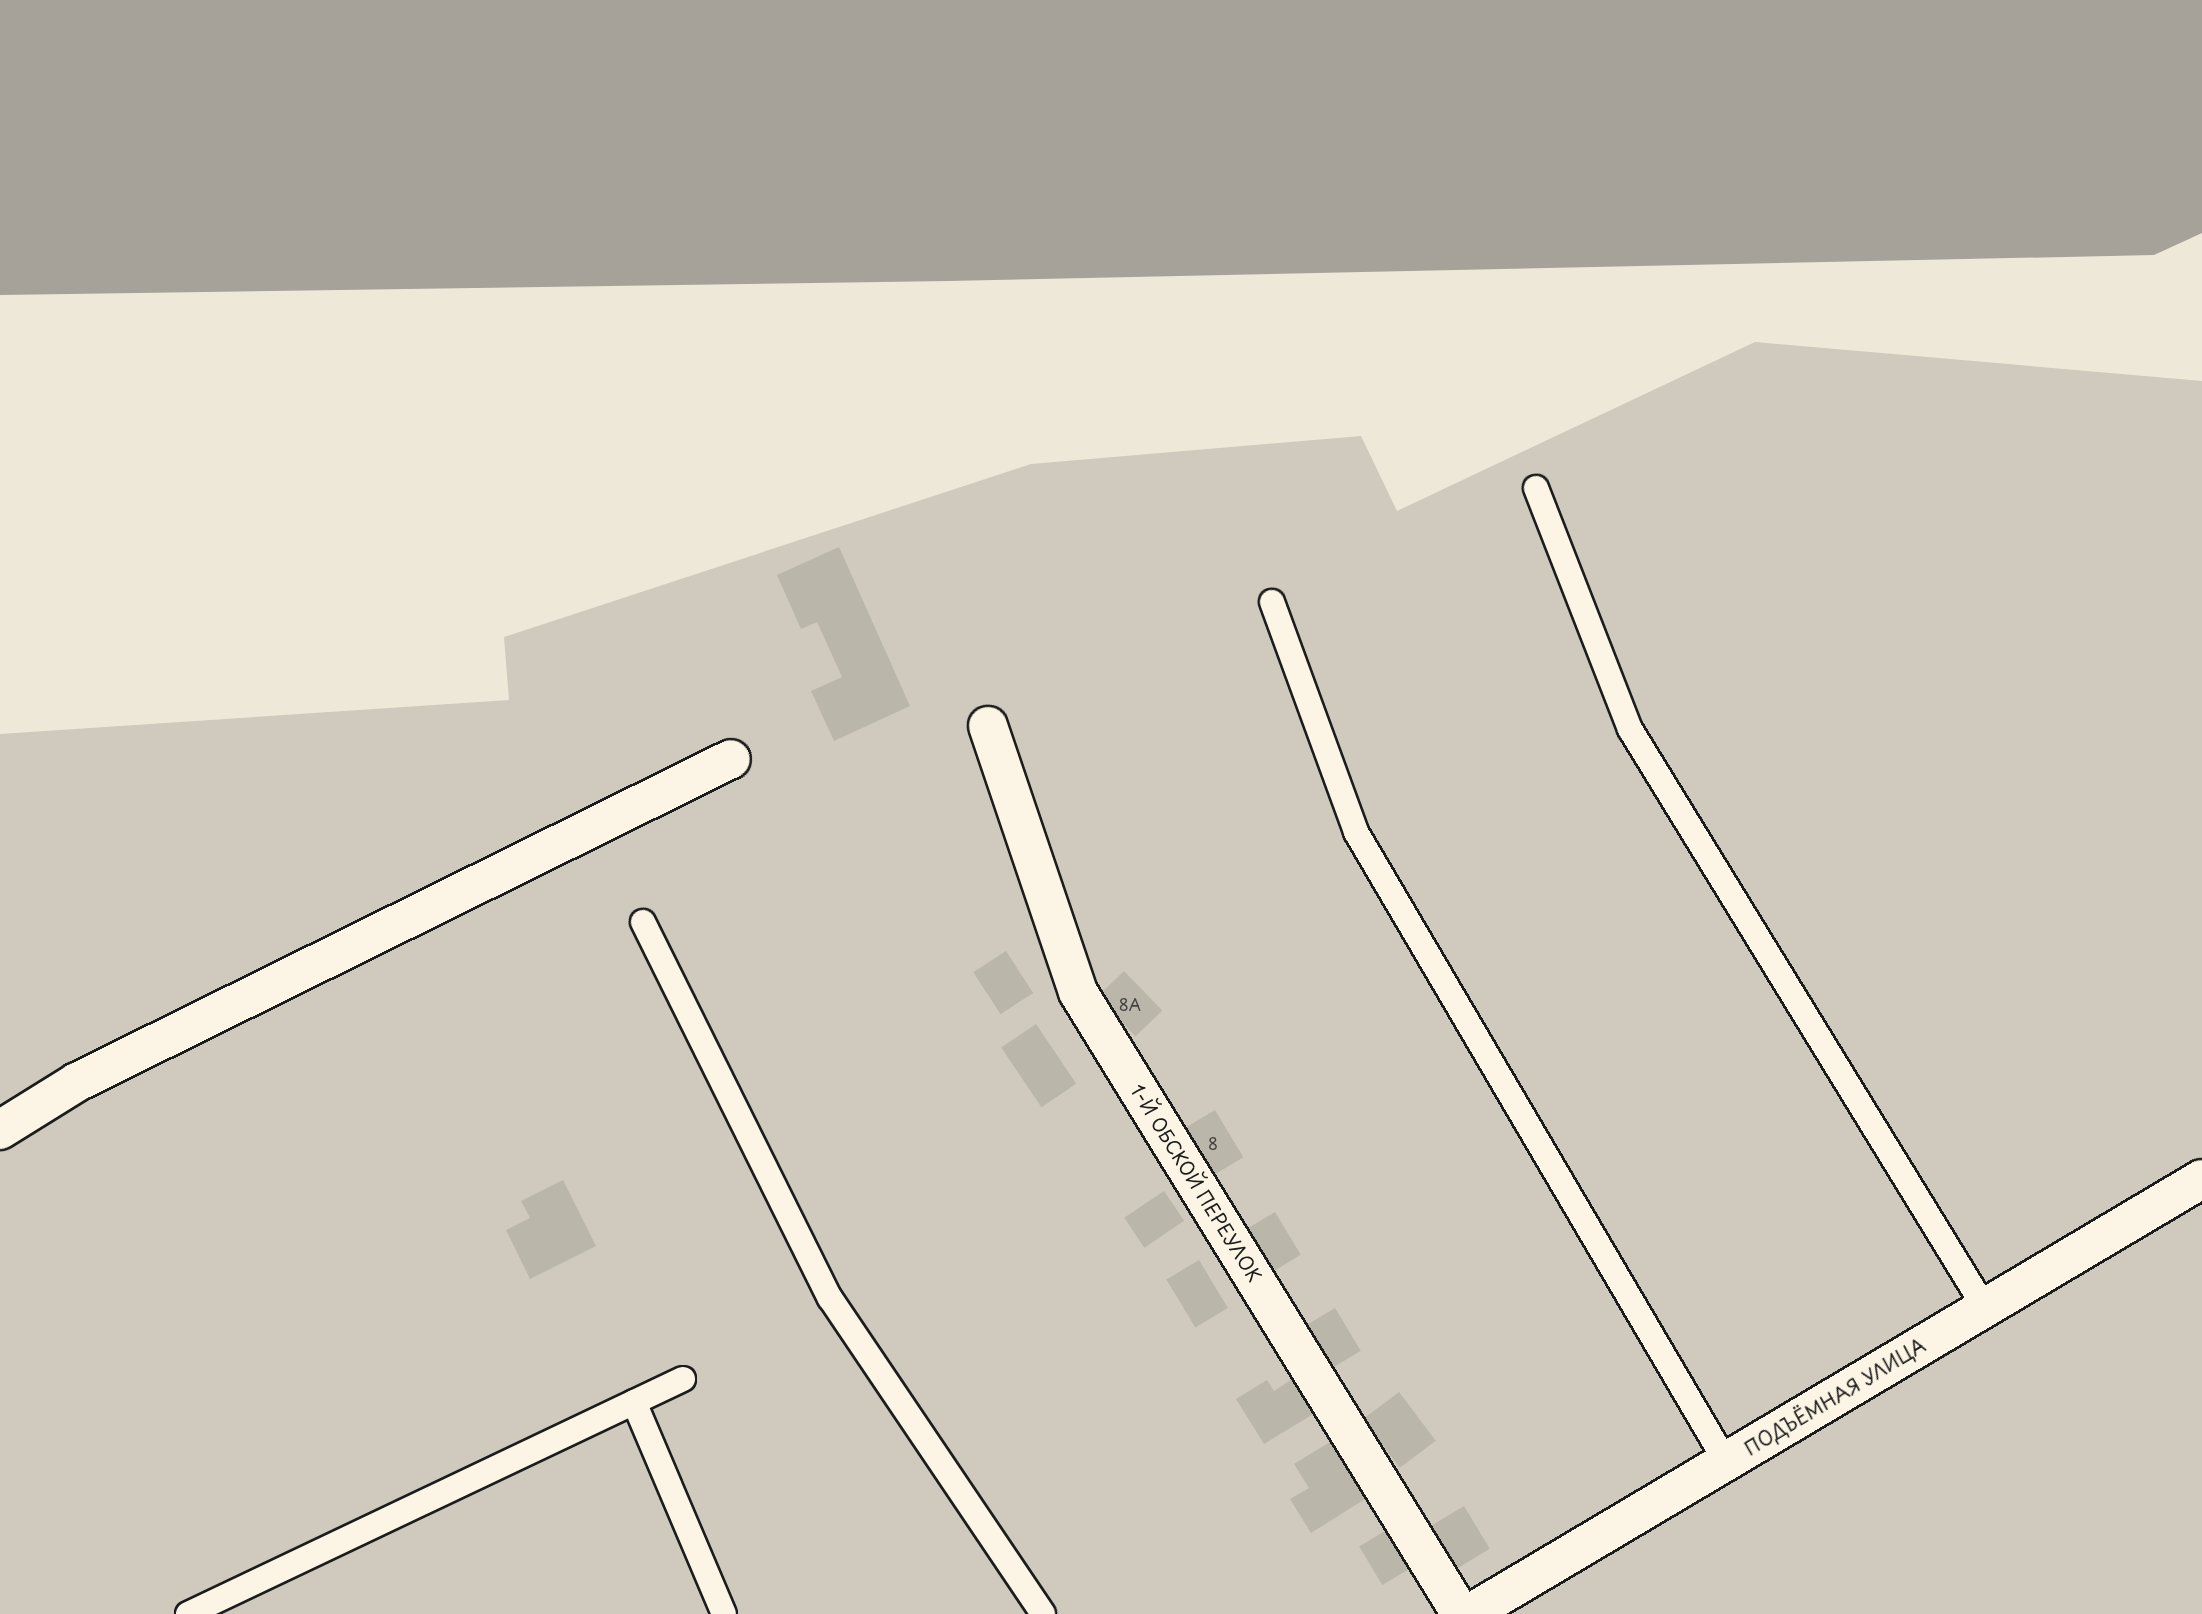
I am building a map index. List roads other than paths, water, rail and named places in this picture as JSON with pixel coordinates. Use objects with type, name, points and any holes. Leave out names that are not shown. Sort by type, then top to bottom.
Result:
[{"type":"street","name":"1-Й ОБСКОЙ ПЕРЕУЛОК","points":[[988,726],[1078,992],[1461,1614]]},
{"type":"street","points":[[0,1130],[77,1082],[731,759]]},
{"type":"street","name":"ПОДЪЁМНАЯ УЛИЦА","points":[[1469,1614],[2202,1179]]},
{"type":"lane","points":[[1536,488],[1630,729],[1986,1308]]},
{"type":"lane","points":[[1272,602],[1356,832],[1726,1462]]},
{"type":"lane","points":[[643,922],[830,1298],[1043,1614]]},
{"type":"lane","points":[[188,1614],[683,1379]]},
{"type":"lane","points":[[635,1402],[724,1614]]}]
